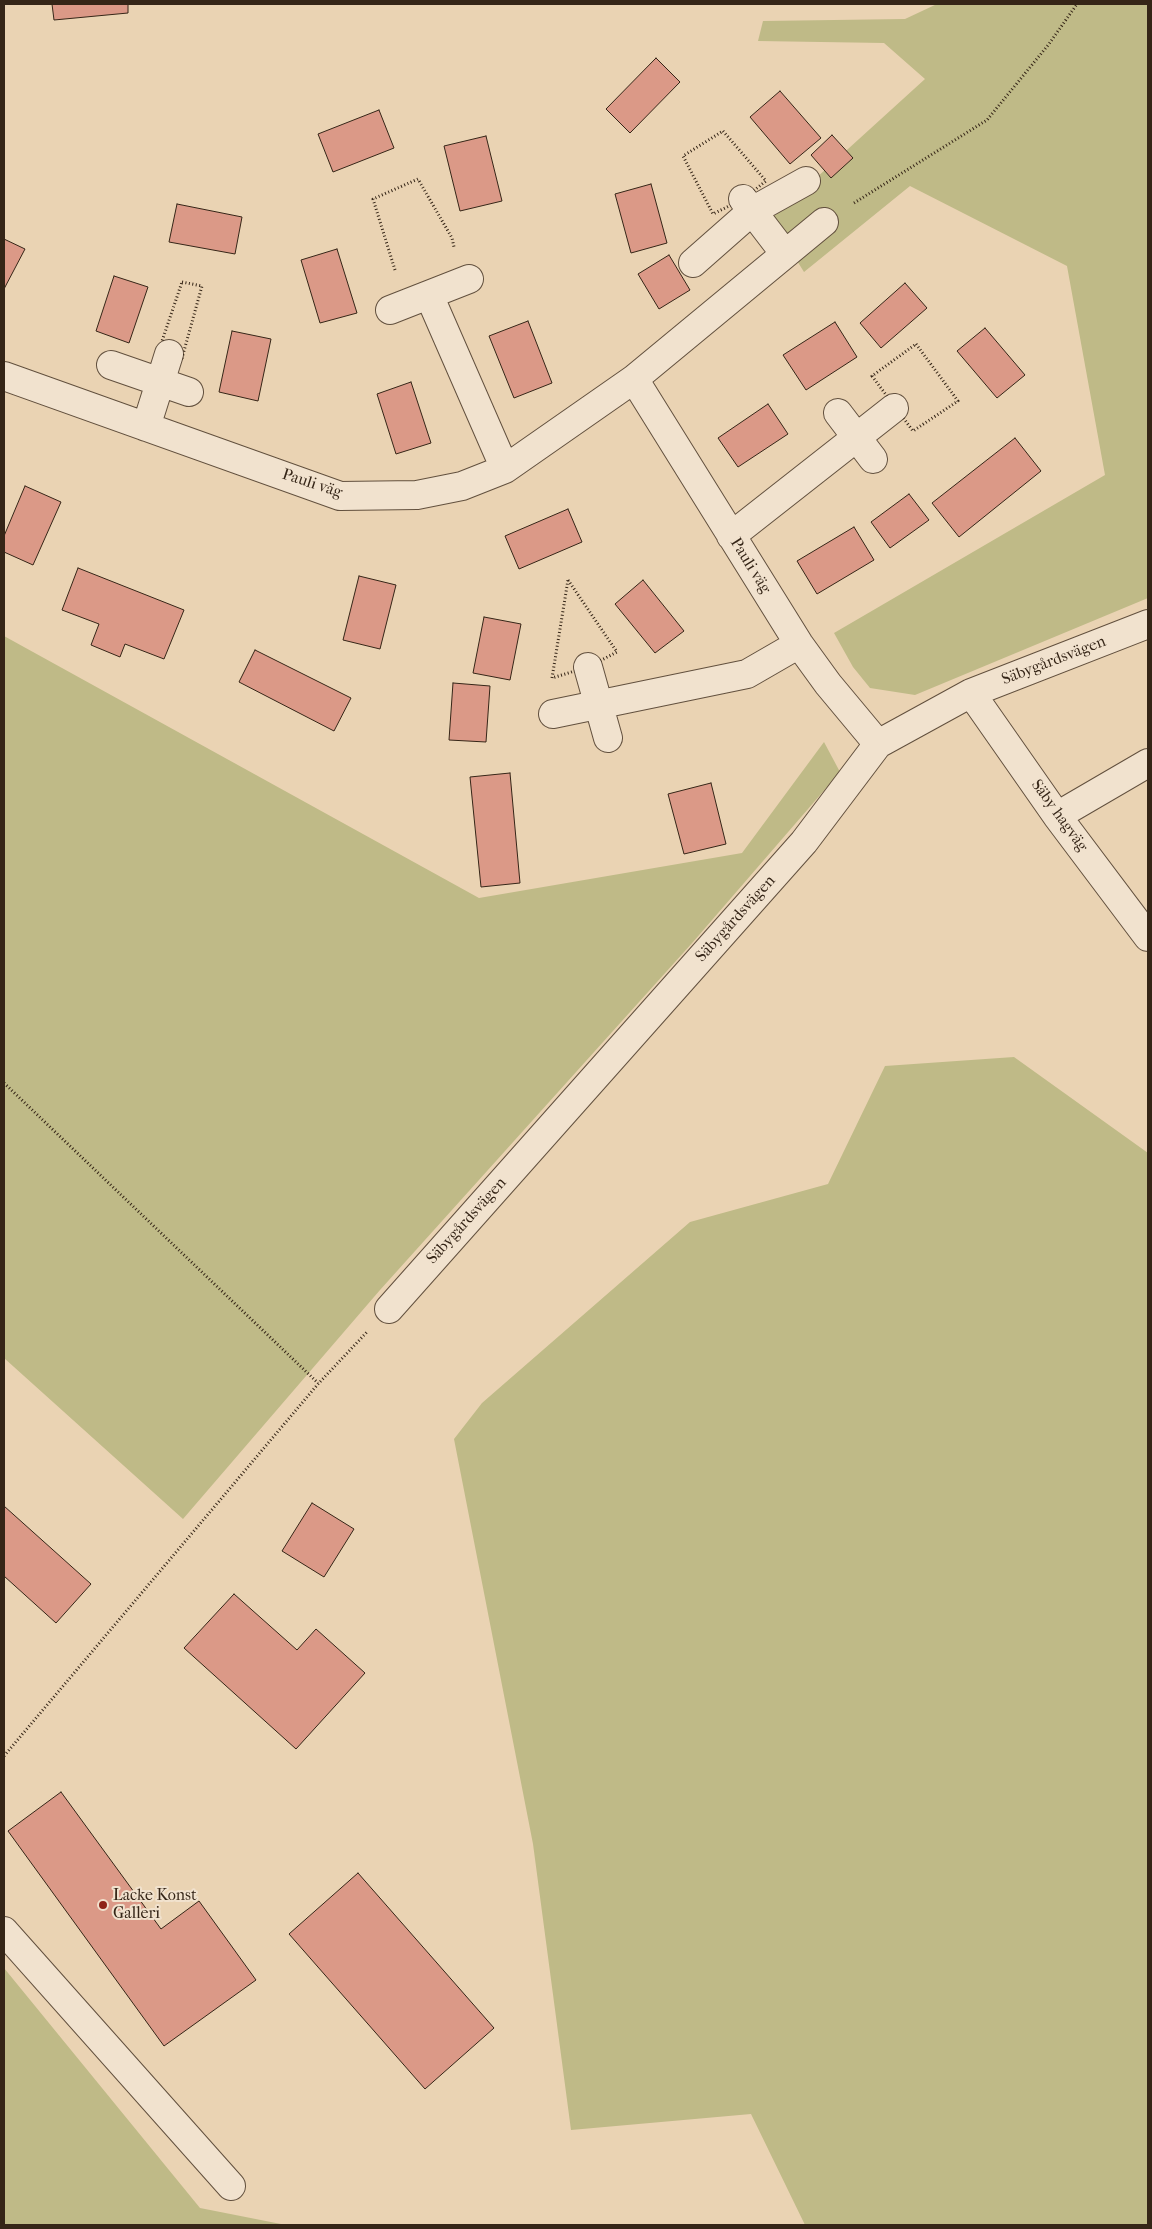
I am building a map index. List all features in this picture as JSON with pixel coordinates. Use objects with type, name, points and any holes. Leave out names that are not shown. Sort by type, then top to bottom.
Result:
[{"type":"street","points":[[693,264],[747,205],[806,181]]},
{"type":"street","points":[[747,205],[785,254]]},
{"type":"street","name":"Pauli väg","points":[[4,376],[340,496],[417,495],[462,486],[505,469],[634,379],[824,222]]},
{"type":"street","points":[[466,280],[408,303],[505,469]]},
{"type":"street","points":[[146,427],[168,354]]},
{"type":"street","points":[[111,365],[189,392]]},
{"type":"street","name":"Pauli väg","points":[[634,379],[799,644],[828,684],[878,744]]},
{"type":"street","points":[[731,536],[894,408]]},
{"type":"street","points":[[838,413],[873,459]]},
{"type":"street","name":"Säbygårdsvägen","points":[[389,1308],[804,842],[878,744],[971,693],[1148,624]]},
{"type":"street","points":[[553,714],[747,674],[799,644]]},
{"type":"street","points":[[588,666],[608,738]]},
{"type":"street","name":"Säby hagväg","points":[[971,693],[1057,816],[1148,937]]},
{"type":"street","points":[[1057,816],[1148,763]]},
{"type":"street","points":[[4,1931],[231,2186]]},
{"type":"path","points":[[824,222],[987,120],[1049,44],[1077,4]]},
{"type":"path","points":[[408,303],[373,199],[418,179],[452,238],[466,280]]},
{"type":"path","points":[[4,1083],[318,1384]]},
{"type":"path","points":[[4,1756],[318,1384],[389,1308]]},
{"type":"shaded area","points":[[937,4],[1148,4],[1148,598],[915,695],[870,688],[853,667],[834,633],[1105,475],[1067,266],[910,186],[804,272],[771,219],[925,79],[884,43],[758,41],[763,21],[905,19]]},
{"type":"shaded area","points":[[4,636],[479,898],[742,853],[824,742],[840,772],[693,942],[380,1290],[183,1519],[4,1358]]},
{"type":"shaded area","points":[[1014,1057],[1148,1153],[1148,2225],[805,2225],[751,2114],[571,2130],[533,1844],[454,1439],[482,1403],[690,1222],[828,1184],[885,1066]]},
{"type":"shaded area","points":[[4,1968],[200,2208],[286,2225],[4,2225]]},
{"type":"building","points":[[52,4],[128,4],[128,13],[54,20]]},
{"type":"building","points":[[656,58],[680,82],[630,133],[606,109]]},
{"type":"building","points":[[780,91],[821,138],[790,164],[750,117]]},
{"type":"building","points":[[379,110],[394,148],[333,172],[318,134]]},
{"type":"building","points":[[832,135],[853,158],[831,178],[811,155]]},
{"type":"building","points":[[486,136],[502,201],[460,211],[444,146]]},
{"type":"building","points":[[651,184],[667,243],[631,253],[615,194]]},
{"type":"building","points":[[177,204],[242,217],[235,254],[169,242]]},
{"type":"building","points":[[4,239],[25,249],[4,289]]},
{"type":"building","points":[[337,249],[357,313],[320,323],[301,260]]},
{"type":"building","points":[[669,255],[690,290],[659,309],[638,274]]},
{"type":"building","points":[[114,276],[148,287],[129,343],[96,331]]},
{"type":"building","points":[[905,283],[927,308],[881,348],[860,323]]},
{"type":"building","points":[[528,321],[552,383],[514,398],[489,336]]},
{"type":"building","points":[[835,322],[857,357],[806,390],[783,355]]},
{"type":"building","points":[[985,328],[1025,375],[997,398],[957,351]]},
{"type":"building","points":[[232,331],[271,339],[258,401],[219,392]]},
{"type":"building","points":[[411,382],[431,443],[396,454],[377,394]]},
{"type":"building","points":[[768,404],[788,434],[738,467],[718,438]]},
{"type":"building","points":[[1015,438],[1041,471],[959,537],[932,503]]},
{"type":"building","points":[[25,486],[61,502],[33,565],[4,552],[4,536]]},
{"type":"building","points":[[909,494],[929,520],[890,548],[871,522]]},
{"type":"building","points":[[568,509],[582,542],[519,569],[505,536]]},
{"type":"building","points":[[854,527],[874,560],[817,594],[797,561]]},
{"type":"building","points":[[78,568],[184,610],[164,659],[125,644],[120,657],[91,645],[99,624],[62,610]]},
{"type":"building","points":[[359,576],[396,585],[380,649],[343,640]]},
{"type":"building","points":[[643,580],[684,631],[655,653],[615,604]]},
{"type":"building","points":[[484,617],[521,624],[510,680],[473,673]]},
{"type":"building","points":[[255,650],[351,698],[334,731],[239,682]]},
{"type":"building","points":[[453,683],[490,686],[486,742],[449,740]]},
{"type":"building","points":[[510,773],[520,883],[481,887],[470,777]]},
{"type":"building","points":[[711,783],[726,844],[684,854],[668,794]]},
{"type":"building","points":[[312,1503],[354,1529],[324,1577],[282,1551]]},
{"type":"building","points":[[4,1506],[91,1584],[56,1623],[4,1576]]},
{"type":"building","points":[[234,1594],[297,1650],[316,1629],[365,1673],[296,1749],[184,1648]]},
{"type":"building","points":[[61,1792],[161,1929],[199,1901],[256,1980],[164,2046],[8,1831]]},
{"type":"building","points":[[358,1873],[494,2028],[425,2089],[289,1934]]},
{"type":"place","name":"Lacke Konst Galleri","points":[[103,1905]]}]
